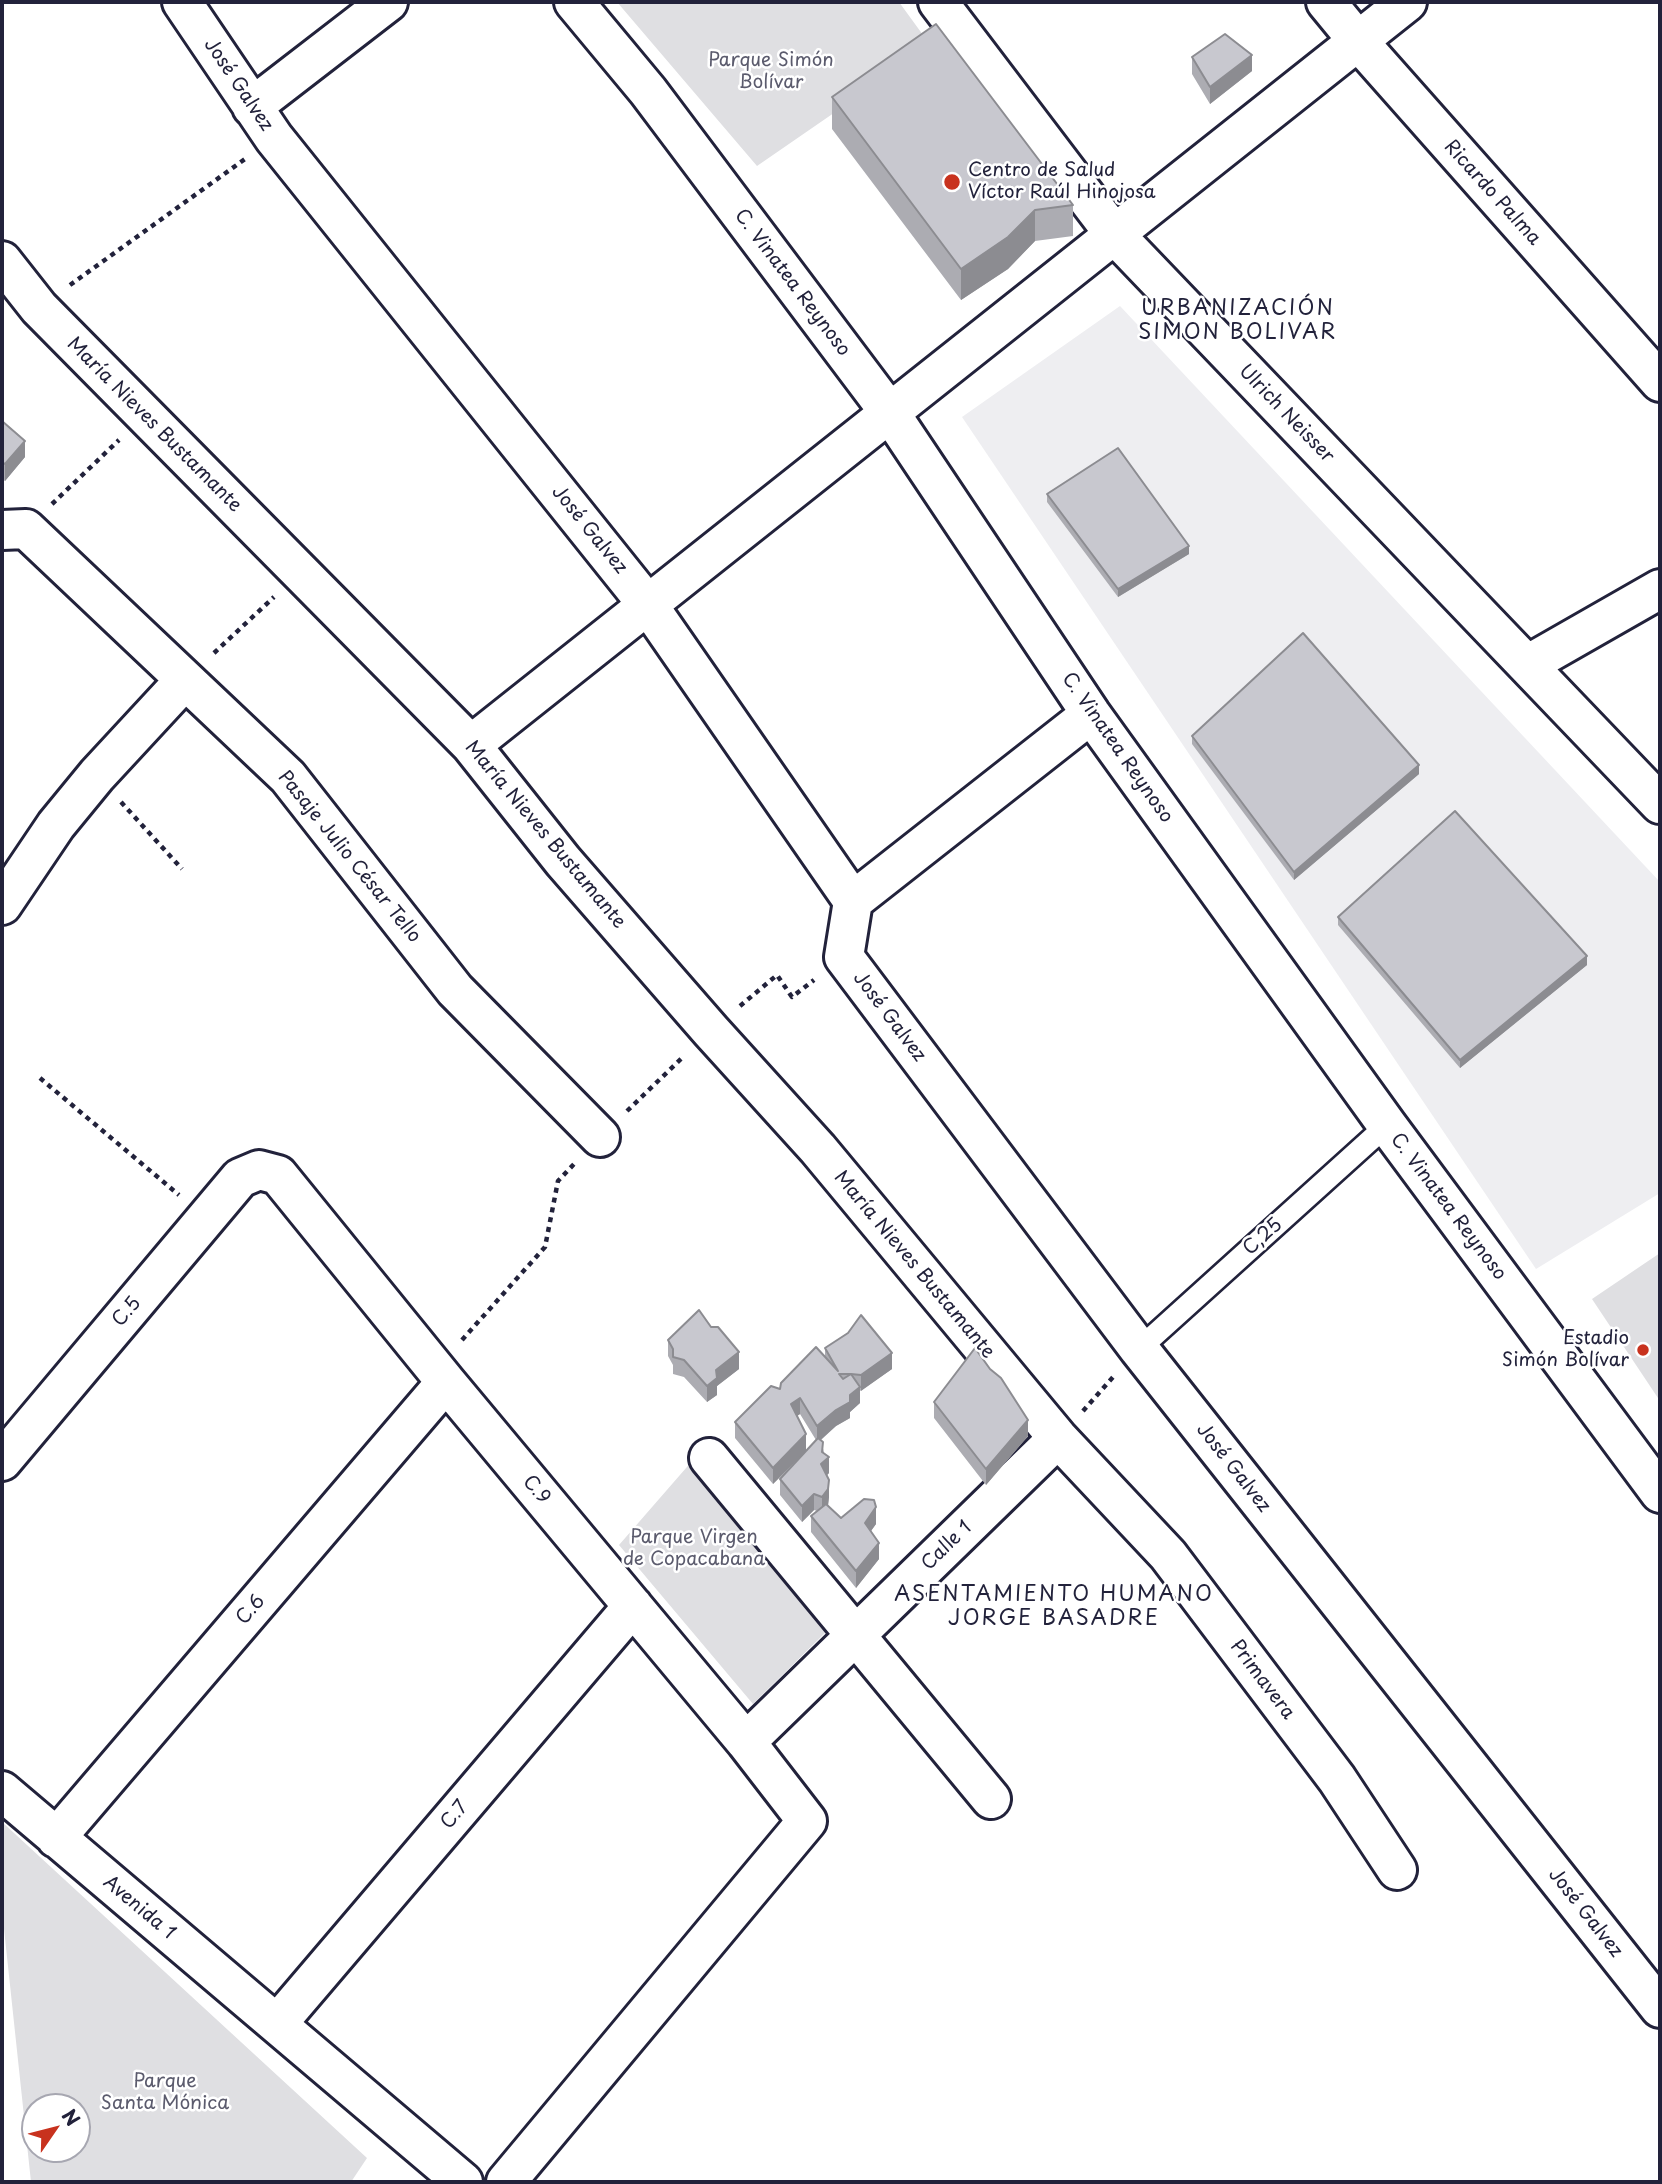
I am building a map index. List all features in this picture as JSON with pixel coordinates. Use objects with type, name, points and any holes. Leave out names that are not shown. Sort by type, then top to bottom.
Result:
[{"type":"street","name":"José Galvez","points":[[182,2],[274,138],[648,605],[853,901],[844,957],[1139,1349],[1660,2008]]},
{"type":"street","points":[[252,107],[388,2]]},
{"type":"street","name":"C. Vinatea Reynoso","points":[[574,2],[648,91],[890,413],[1091,714],[1387,1125],[1660,1493]]},
{"type":"street","name":"Ulrich Neisser","points":[[938,2],[1115,235],[1660,804]]},
{"type":"street","name":"Ricardo Palma","points":[[1326,2],[1660,382]]},
{"type":"street","points":[[471,746],[1408,2]]},
{"type":"street","name":"María Nieves Bustamante","points":[[2,261],[39,308],[471,746],[563,861],[818,1149],[1058,1437]]},
{"type":"street","name":"Pasaje Julio César Tello","points":[[14,530],[288,776],[455,990],[600,1137]]},
{"type":"street","points":[[1527,666],[1660,589]]},
{"type":"street","points":[[2,905],[56,825],[97,775],[184,681]]},
{"type":"street","points":[[853,901],[1091,714]]},
{"type":"street","name":"C.5","points":[[2,1461],[240,1178],[259,1171]]},
{"type":"street","name":"C.9","points":[[259,1171],[278,1175],[441,1376],[746,1742],[807,1821],[506,2182]]},
{"type":"street","name":"C.6","points":[[56,1838],[441,1376]]},
{"type":"street","name":"Calle 1","points":[[746,1742],[1058,1437]]},
{"type":"street","name":"Primavera","points":[[1058,1437],[1168,1555],[1336,1779],[1397,1870]]},
{"type":"street","points":[[709,1458],[991,1799]]},
{"type":"street","name":"C.7","points":[[277,2024],[633,1606]]},
{"type":"street","name":"Avenida 1","points":[[2,1791],[463,2182]]},
{"type":"lane","name":"C,25","points":[[1139,1349],[1387,1125]]},
{"type":"path","points":[[39,308],[274,138]]},
{"type":"path","points":[[14,530],[145,416]]},
{"type":"path","points":[[184,681],[300,573]]},
{"type":"path","points":[[97,775],[182,869]]},
{"type":"path","points":[[441,1376],[545,1247],[558,1181],[600,1137],[711,1031],[778,975],[792,997],[844,957]]},
{"type":"path","points":[[40,1078],[206,1218]]},
{"type":"path","points":[[1058,1437],[1139,1349]]},
{"type":"shaded area","points":[[1120,306],[1660,882],[1660,1193],[1536,1269],[962,417]]},
{"type":"green space","name":"Parque Simón Bolívar","points":[[617,2],[899,2],[931,46],[757,166]]},
{"type":"green space","name":"Estadio Simón Bolívar","points":[[1660,1253],[1660,1401],[1592,1299]]},
{"type":"green space","name":"Parque Virgen de Copacabana","points":[[693,1460],[827,1631],[753,1704],[619,1545]]},
{"type":"green space","name":"Parque Santa Mónica","points":[[2,1822],[367,2158],[351,2182],[31,2182],[29,2163],[91,2163],[91,2093],[22,2093],[2,1910]]},
{"type":"building","name":"Centro de Salud Víctor Raúl Hinojosa","points":[[936,24],[1073,205],[1035,210],[1008,237],[961,269],[832,97]]},
{"type":"building","points":[[1225,34],[1252,55],[1210,87],[1192,57]]},
{"type":"building","points":[[2,421],[25,441],[5,464],[2,462]]},
{"type":"building","points":[[1118,448],[1189,546],[1118,589],[1047,494]]},
{"type":"building","points":[[1303,633],[1419,765],[1294,872],[1192,736]]},
{"type":"building","points":[[1455,811],[1587,956],[1460,1060],[1338,917]]},
{"type":"building","points":[[699,1310],[711,1327],[718,1327],[739,1352],[716,1370],[717,1378],[707,1386],[684,1360],[673,1357],[673,1349],[668,1340]]},
{"type":"building","points":[[861,1315],[892,1353],[861,1375],[851,1374],[860,1387],[850,1395],[850,1402],[817,1426],[800,1398],[791,1404],[806,1434],[773,1468],[735,1422],[771,1386],[780,1389],[781,1383],[816,1347],[838,1371],[825,1348],[848,1333]]},
{"type":"building","points":[[975,1348],[990,1369],[1001,1378],[1028,1420],[986,1469],[934,1402]]},
{"type":"building","points":[[818,1438],[823,1442],[822,1452],[829,1457],[821,1464],[829,1480],[828,1489],[822,1497],[814,1494],[802,1506],[780,1479]]},
{"type":"building","points":[[864,1499],[874,1500],[876,1507],[865,1523],[879,1543],[856,1571],[811,1516],[826,1504],[841,1518]]},
{"type":"place","name":"Centro de Salud Víctor Raúl Hinojosa","points":[[952,182]]},
{"type":"place","name":"Estadio Simón Bolívar","points":[[1643,1350]]},
{"type":"district","name":"URBANIZACIÓN SIMON BOLIVAR","points":[[1238,321]]},
{"type":"district","name":"ASENTAMIENTO HUMANO JORGE BASADRE","points":[[1054,1607]]}]
